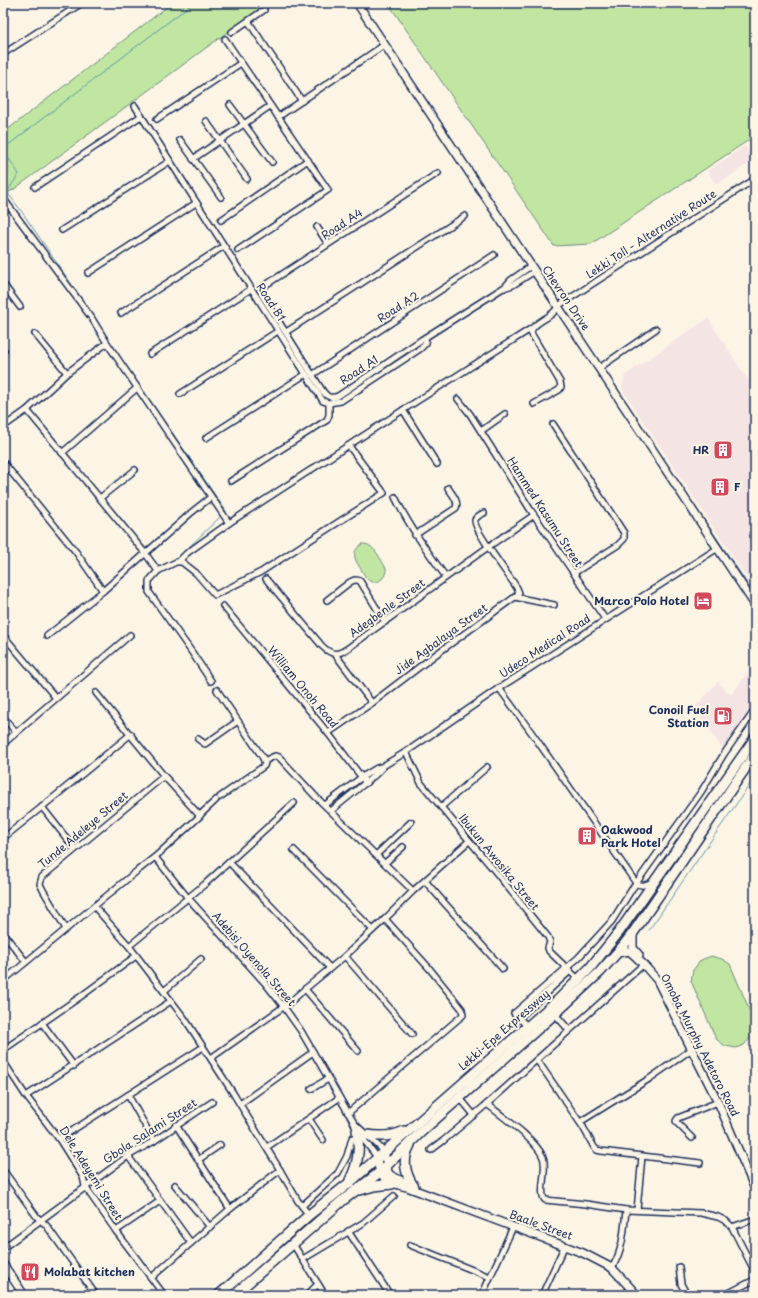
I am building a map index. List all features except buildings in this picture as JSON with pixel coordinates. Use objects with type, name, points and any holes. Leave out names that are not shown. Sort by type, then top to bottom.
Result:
[{"type":"highway","name":"Lekki-Epe Expressway","points":[[234,1295],[342,1201],[418,1128],[457,1087],[579,980],[607,948],[755,738]]},
{"type":"highway","name":"Lekki-Epe Expressway","points":[[219,1295],[310,1215],[348,1184],[382,1161],[418,1128],[460,1098],[499,1061],[555,1014],[600,972],[633,933],[755,754]]},
{"type":"highway","points":[[322,1219],[326,1212],[367,1177],[402,1141],[449,1098],[457,1087]]},
{"type":"highway","points":[[367,1135],[397,1135],[418,1128]]},
{"type":"highway","points":[[414,1186],[407,1174],[405,1162],[407,1150],[418,1128]]},
{"type":"highway","points":[[348,1184],[354,1173],[359,1146],[354,1135]]},
{"type":"highway","points":[[342,1201],[356,1191],[392,1184]]},
{"type":"street","points":[[3,54],[82,3]]},
{"type":"street","name":"Chevron Drive","points":[[357,3],[755,605]]},
{"type":"street","points":[[232,32],[264,10]]},
{"type":"street","points":[[248,21],[302,101]]},
{"type":"street","points":[[225,39],[328,190],[238,250]]},
{"type":"street","points":[[278,117],[384,45]]},
{"type":"street","points":[[157,119],[241,62]]},
{"type":"street","points":[[230,105],[272,162]]},
{"type":"street","name":"Road B1","points":[[135,106],[306,374],[323,400],[329,403]]},
{"type":"street","points":[[193,159],[270,106]]},
{"type":"street","points":[[35,187],[141,116]]},
{"type":"street","points":[[206,121],[247,178]]},
{"type":"street","points":[[180,140],[221,197]]},
{"type":"street","points":[[221,220],[308,160]]},
{"type":"street","points":[[62,230],[170,161]]},
{"type":"street","name":"Road A4","points":[[262,295],[261,292],[264,286],[438,172]]},
{"type":"street","name":"Lekki Toll - Alternative Route","points":[[158,571],[179,561],[186,553],[229,523],[532,328],[554,312],[558,306],[755,178]]},
{"type":"street","points":[[3,198],[91,317],[137,388],[229,523]]},
{"type":"street","points":[[88,273],[196,203]]},
{"type":"street","points":[[286,332],[465,216]]},
{"type":"street","points":[[317,227],[328,244]]},
{"type":"street","points":[[121,313],[224,246]]},
{"type":"street","name":"Road A2","points":[[312,374],[494,255]]},
{"type":"street","name":"Road A1","points":[[262,295],[328,397],[335,398],[503,288],[513,285],[533,269]]},
{"type":"street","points":[[3,284],[20,308]]},
{"type":"street","points":[[150,354],[251,289]]},
{"type":"street","points":[[532,328],[530,333],[560,382],[561,387],[559,390],[534,404]]},
{"type":"street","points":[[599,368],[656,329]]},
{"type":"street","points":[[180,394],[278,331]]},
{"type":"street","points":[[35,334],[67,373]]},
{"type":"street","points":[[231,481],[327,420],[329,415],[329,403],[341,401],[420,349],[426,343],[425,338]]},
{"type":"street","points":[[3,427],[27,410],[67,373],[107,343]]},
{"type":"street","points":[[206,438],[306,374]]},
{"type":"street","points":[[62,453],[137,388]]},
{"type":"street","name":"Hammed Kasumu Street","points":[[458,399],[470,414],[534,515],[605,619]]},
{"type":"street","points":[[27,410],[145,553],[158,571],[149,581],[148,592],[211,681]]},
{"type":"street","points":[[403,410],[437,464]]},
{"type":"street","points":[[481,431],[505,414]]},
{"type":"street","points":[[553,424],[624,534],[624,539],[618,545],[574,573]]},
{"type":"street","points":[[179,561],[196,573],[215,595],[261,572],[384,493],[349,446]]},
{"type":"street","points":[[3,462],[76,552],[103,590]]},
{"type":"street","points":[[100,498],[135,470]]},
{"type":"street","points":[[416,535],[456,508],[456,501],[448,488]]},
{"type":"street","points":[[47,636],[211,497]]},
{"type":"street","points":[[395,497],[403,514],[416,535],[446,577]]},
{"type":"street","points":[[484,513],[475,518],[474,523],[488,547],[517,588],[519,593],[515,597]]},
{"type":"street","name":"Adegbenle Street","points":[[335,654],[340,654],[534,515]]},
{"type":"street","name":"Udeco Medical Road","points":[[383,766],[605,619],[718,548]]},
{"type":"street","points":[[266,578],[322,646],[330,653],[335,654],[372,703]]},
{"type":"street","points":[[327,600],[353,580],[360,581],[385,622]]},
{"type":"street","points":[[515,597],[554,604]]},
{"type":"street","name":"Jide Agbalaya Street","points":[[328,733],[372,703],[515,597]]},
{"type":"street","name":"William Onoh Road","points":[[223,606],[328,733],[366,782]]},
{"type":"street","points":[[3,635],[56,698]]},
{"type":"street","points":[[3,744],[130,635]]},
{"type":"street","points":[[499,688],[638,884],[641,900]]},
{"type":"street","points":[[3,981],[155,857],[200,818],[200,815],[218,799],[264,766],[264,761],[217,690]]},
{"type":"street","points":[[96,693],[164,776],[200,815]]},
{"type":"street","points":[[527,1026],[515,1016],[514,1013],[569,970],[610,924],[701,792],[724,754],[755,710]]},
{"type":"street","points":[[3,718],[16,732]]},
{"type":"street","points":[[198,739],[205,744],[238,721]]},
{"type":"street","points":[[7,834],[131,734]]},
{"type":"street","name":"Ibukun Awosika Street","points":[[406,752],[417,779],[548,937],[550,942],[548,948],[549,951],[579,980]]},
{"type":"street","points":[[264,761],[275,756],[279,757],[304,784],[413,891]]},
{"type":"street","points":[[325,805],[362,777],[383,766]]},
{"type":"street","points":[[331,811],[376,775],[383,766]]},
{"type":"street","points":[[441,807],[488,768]]},
{"type":"street","name":"Tunde Adeleye Street","points":[[66,929],[40,884],[42,877],[164,776]]},
{"type":"street","points":[[129,946],[205,884],[294,803]]},
{"type":"street","points":[[42,807],[75,849]]},
{"type":"street","points":[[376,855],[411,822]]},
{"type":"street","points":[[210,1058],[284,1007],[345,956],[372,929],[385,919],[413,891],[469,840]]},
{"type":"street","points":[[385,863],[403,848]]},
{"type":"street","points":[[294,850],[372,929]]},
{"type":"street","name":"Adebisi Oyenola Street","points":[[155,857],[188,898],[265,983],[284,1007],[301,1031],[353,1121]]},
{"type":"street","points":[[229,862],[330,968]]},
{"type":"street","points":[[425,881],[503,969]]},
{"type":"street","points":[[638,884],[646,885],[654,881]]},
{"type":"street","points":[[94,906],[129,946],[172,1001],[240,1104],[298,1201],[310,1215]]},
{"type":"street","points":[[348,1113],[463,1015],[462,1009],[429,968],[385,919]]},
{"type":"street","points":[[3,933],[26,962]]},
{"type":"street","name":"Omoba Murphy Adetoro Road","points":[[633,933],[633,948],[659,978],[721,1099],[755,1177]]},
{"type":"street","name":"Omoba Murphy Adetoro Road","points":[[617,952],[629,951],[644,964],[657,980],[718,1102],[755,1189]]},
{"type":"street","points":[[3,1050],[136,956]]},
{"type":"street","points":[[345,956],[412,1034]]},
{"type":"street","points":[[164,991],[201,959]]},
{"type":"street","points":[[431,1150],[487,1104],[644,964]]},
{"type":"street","points":[[304,989],[358,1051]]},
{"type":"street","points":[[26,1096],[172,1001]]},
{"type":"street","points":[[555,1014],[569,1030]]},
{"type":"street","points":[[42,1023],[74,1066]]},
{"type":"street","points":[[59,1139],[203,1047]]},
{"type":"street","points":[[580,1122],[649,1079],[692,1049]]},
{"type":"street","points":[[240,1104],[313,1052]]},
{"type":"street","points":[[537,1060],[580,1122],[597,1150],[700,1163]]},
{"type":"street","name":"Dele Adeyemi Street","points":[[3,1061],[26,1096],[59,1139],[83,1177],[85,1186],[116,1231],[164,1295]]},
{"type":"street","points":[[311,1090],[328,1079]]},
{"type":"street","points":[[128,1095],[154,1140]]},
{"type":"street","points":[[267,1147],[339,1098]]},
{"type":"street","points":[[460,1098],[474,1115]]},
{"type":"street","name":"Gbola Salami Street","points":[[3,1248],[85,1186],[128,1156],[212,1102]]},
{"type":"street","points":[[692,1138],[677,1123],[676,1121],[678,1118],[718,1102]]},
{"type":"street","points":[[487,1104],[533,1143],[541,1153],[545,1166],[542,1194],[545,1200],[626,1210],[701,1213],[718,1217],[726,1221],[732,1227],[755,1272]]},
{"type":"street","points":[[309,1119],[323,1140]]},
{"type":"street","points":[[302,1206],[338,1173],[347,1156],[354,1135],[353,1121]]},
{"type":"street","points":[[353,1121],[367,1135],[390,1175],[414,1186],[426,1194]]},
{"type":"street","points":[[176,1125],[230,1209]]},
{"type":"street","points":[[354,1135],[382,1161],[387,1180],[392,1184],[407,1187],[426,1194]]},
{"type":"street","points":[[198,1160],[220,1145]]},
{"type":"street","points":[[128,1156],[191,1243]]},
{"type":"street","points":[[637,1210],[642,1156]]},
{"type":"street","points":[[3,1170],[96,1295]]},
{"type":"street","points":[[152,1277],[230,1209],[280,1170]]},
{"type":"street","points":[[176,1186],[210,1227]]},
{"type":"street","name":"Baale Street","points":[[426,1194],[565,1245],[600,1261],[612,1268],[637,1295]]},
{"type":"street","points":[[303,1259],[363,1223],[394,1196]]},
{"type":"street","points":[[116,1231],[160,1201]]},
{"type":"street","points":[[612,1268],[621,1249],[626,1210]]},
{"type":"street","points":[[732,1227],[755,1219]]},
{"type":"street","points":[[482,1295],[513,1227]]},
{"type":"street","points":[[348,1231],[390,1295]]},
{"type":"street","points":[[293,1244],[325,1295]]},
{"type":"street","points":[[410,1245],[490,1276]]},
{"type":"street","points":[[542,1295],[565,1245]]},
{"type":"street","points":[[3,1264],[23,1295]]},
{"type":"street","points":[[679,1267],[681,1284],[687,1295]]},
{"type":"street","points":[[725,1295],[754,1280],[755,1278]]},
{"type":"street","points":[[306,1295],[318,1284]]},
{"type":"shaded area","points":[[745,146],[754,160],[716,185],[707,171]]},
{"type":"shaded area","points":[[708,318],[755,391],[755,590],[622,389],[625,375]]},
{"type":"shaded area","name":"Conoil Fuel Station","points":[[753,665],[755,668],[755,704],[723,749],[694,708],[718,682],[731,695]]},
{"type":"green space","points":[[172,3],[267,3],[13,190],[5,194],[3,193],[3,133]]},
{"type":"green space","points":[[388,3],[755,3],[755,136],[591,244],[554,246]]},
{"type":"green space","points":[[362,544],[366,544],[373,549],[386,568],[385,575],[377,582],[367,579],[356,560],[356,551]]},
{"type":"green space","points":[[711,956],[722,959],[730,964],[755,1023],[753,1035],[744,1045],[736,1048],[725,1046],[716,1039],[691,981],[693,970],[701,960]]},
{"type":"waterway","points":[[3,149],[193,3]]},
{"type":"waterway","points":[[3,150],[19,174],[7,192],[89,310]]},
{"type":"waterway","points":[[95,320],[226,511],[225,513]]},
{"type":"waterway","points":[[182,554],[222,515]]},
{"type":"waterway","points":[[710,528],[755,595]]},
{"type":"waterway","points":[[649,930],[755,777]]},
{"type":"place","name":"HR","points":[[723,450]]},
{"type":"place","name":"F","points":[[720,487]]},
{"type":"place","name":"Marco Polo Hotel","points":[[703,601]]},
{"type":"place","name":"Conoil Fuel Station","points":[[723,716]]},
{"type":"place","name":"Oakwood Park Hotel","points":[[587,836]]},
{"type":"place","name":"Molabat kitchen","points":[[30,1272]]}]
